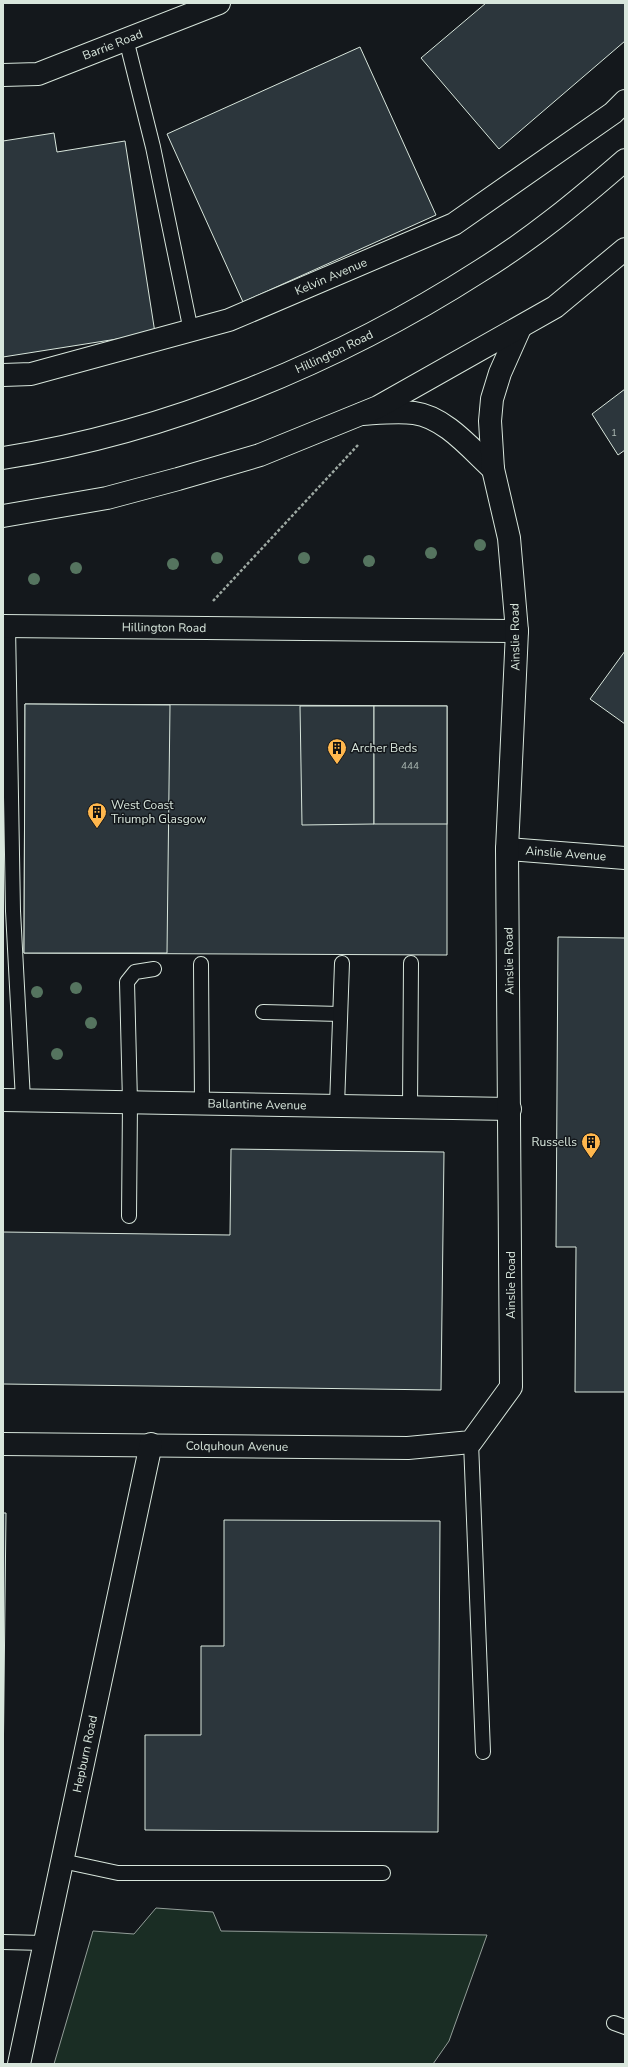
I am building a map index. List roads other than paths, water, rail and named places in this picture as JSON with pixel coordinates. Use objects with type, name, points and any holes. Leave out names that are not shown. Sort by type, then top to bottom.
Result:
[{"type":"street","name":"Barrie Road","points":[[3,75],[38,74],[219,3]]},
{"type":"street","name":"Kelvin Avenue","points":[[3,375],[31,374],[229,320],[454,224],[613,113],[625,101]]},
{"type":"street","name":"Hillington Road","points":[[3,458],[35,453],[105,437],[175,416],[226,398],[309,364],[409,313],[481,271],[528,239],[625,160]]},
{"type":"street","points":[[3,516],[107,498],[178,479],[260,455],[362,414],[378,407],[555,307],[625,249]]},
{"type":"street","name":"Ainslie Road","points":[[471,1442],[511,1387],[507,849],[517,631],[509,538],[494,469],[490,421],[492,399],[500,373],[520,328]]},
{"type":"street","points":[[362,414],[415,413],[433,420],[449,429],[494,469]]},
{"type":"street","name":"Hillington Road","points":[[5,626],[517,631]]},
{"type":"street","name":"Ainslie Avenue","points":[[507,849],[625,858]]},
{"type":"street","name":"Ballantine Avenue","points":[[13,1100],[510,1109]]},
{"type":"street","name":"Colquhoun Avenue","points":[[3,1444],[151,1444],[408,1448],[471,1442]]},
{"type":"street","name":"Hepburn Road","points":[[19,2064],[151,1444]]},
{"type":"lane","points":[[126,39],[154,147],[191,330]]},
{"type":"lane","points":[[5,626],[13,911],[13,1100]]},
{"type":"lane","points":[[410,1108],[411,962]]},
{"type":"lane","points":[[201,964],[202,1103]]},
{"type":"lane","points":[[337,1106],[342,964]]},
{"type":"lane","points":[[129,1216],[130,1102],[127,982],[135,972],[154,970]]},
{"type":"lane","points":[[263,1012],[340,1014]]},
{"type":"lane","points":[[471,1442],[483,1752]]},
{"type":"lane","points":[[62,1861],[118,1872],[383,1873]]},
{"type":"lane","points":[[3,1942],[44,1943]]},
{"type":"place","name":"Archer Beds","points":[[337,765]]},
{"type":"place","name":"West Coast Triumph Glasgow","points":[[97,829]]},
{"type":"place","name":"Russells","points":[[591,1159]]}]
